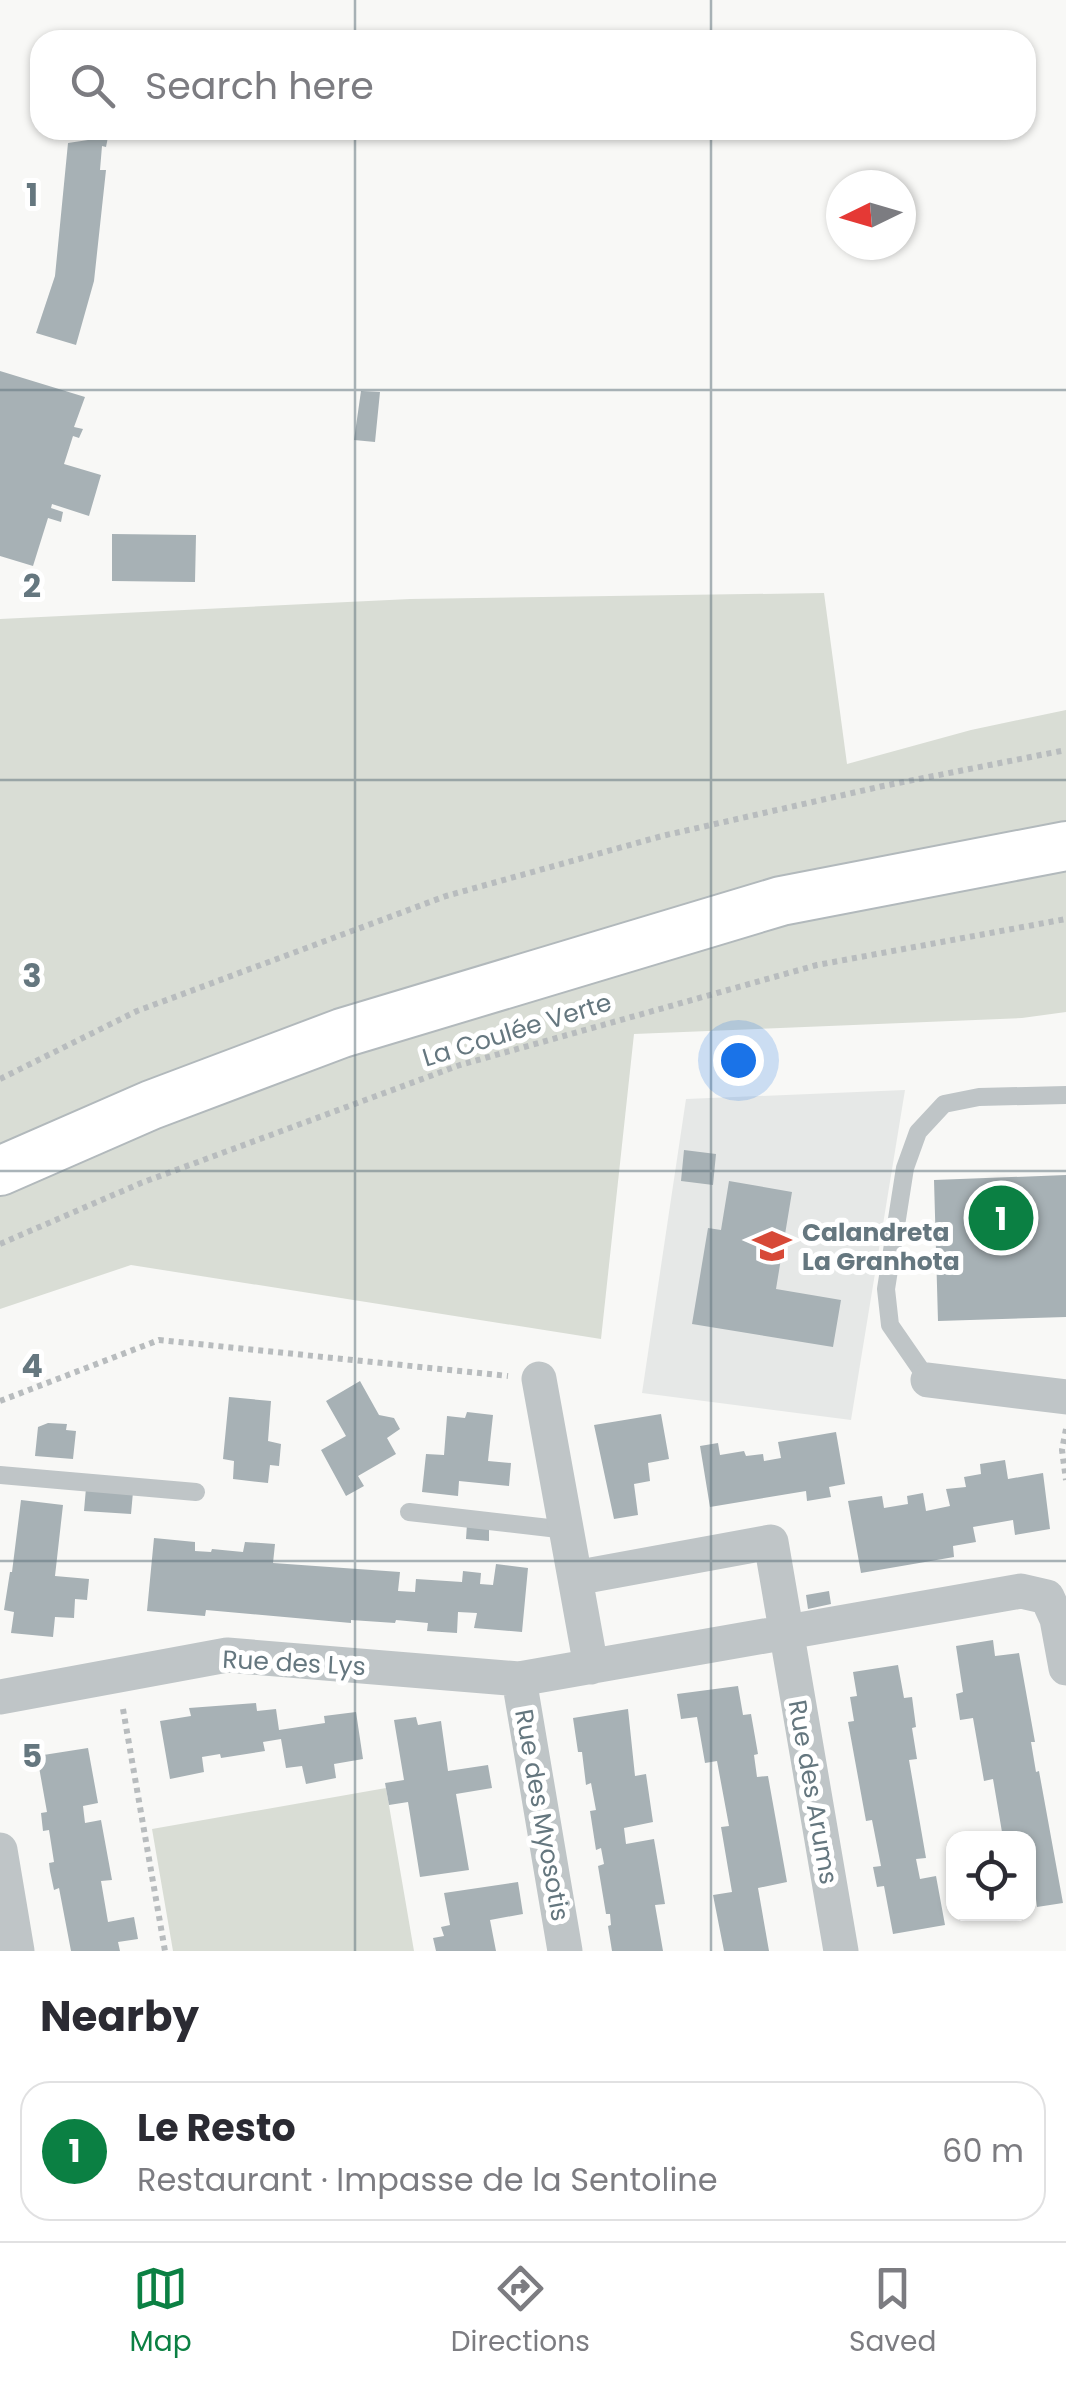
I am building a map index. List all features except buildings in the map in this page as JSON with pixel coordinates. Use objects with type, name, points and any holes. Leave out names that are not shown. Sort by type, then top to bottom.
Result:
[{"type":"main road","points":[[0,1171],[151,1105],[342,1033],[781,901],[1066,846]]},
{"type":"street","points":[[540,1379],[591,1666]]},
{"type":"street","points":[[928,1380],[1066,1397]]},
{"type":"street","points":[[575,1578],[770,1542],[786,1632]]},
{"type":"street","name":"Rue des Lys","points":[[0,1697],[227,1655],[518,1679],[1022,1591],[1047,1597],[1057,1619],[1066,1668]]},
{"type":"street","name":"Rue des Arums","points":[[786,1632],[841,1951]]},
{"type":"street","name":"Rue des Myosotis","points":[[518,1679],[565,1951]]},
{"type":"street","points":[[0,1850],[18,1951]]},
{"type":"lane","points":[[928,1380],[890,1325],[886,1289],[904,1168],[918,1132],[944,1104],[980,1097],[1066,1095]]},
{"type":"lane","points":[[0,1474],[196,1492]]},
{"type":"lane","points":[[409,1512],[567,1530]]},
{"type":"path","points":[[0,1079],[136,1012],[446,896],[662,836],[1066,750]]},
{"type":"path","name":"La Coulée Verte","points":[[0,1244],[140,1184],[460,1064],[817,965],[1066,920]]},
{"type":"path","points":[[0,1400],[159,1340],[540,1379]]},
{"type":"path","points":[[1066,1429],[1062,1450],[1066,1480]]},
{"type":"path","points":[[116,1673],[164,1951]]},
{"type":"shaded area","points":[[824,593],[847,764],[971,730],[1066,710],[1066,1012],[1022,1018],[634,1034],[601,1339],[131,1265],[0,1309],[0,619],[410,599]]},
{"type":"shaded area","name":"Calandreta La Granhota","points":[[905,1090],[851,1420],[642,1393],[686,1099]]},
{"type":"shaded area","points":[[386,1788],[414,1951],[173,1951],[152,1829]]},
{"type":"place","name":"Le Resto","points":[[1001,1218]]},
{"type":"place","name":"Calandreta La Granhota","points":[[772,1246]]}]
